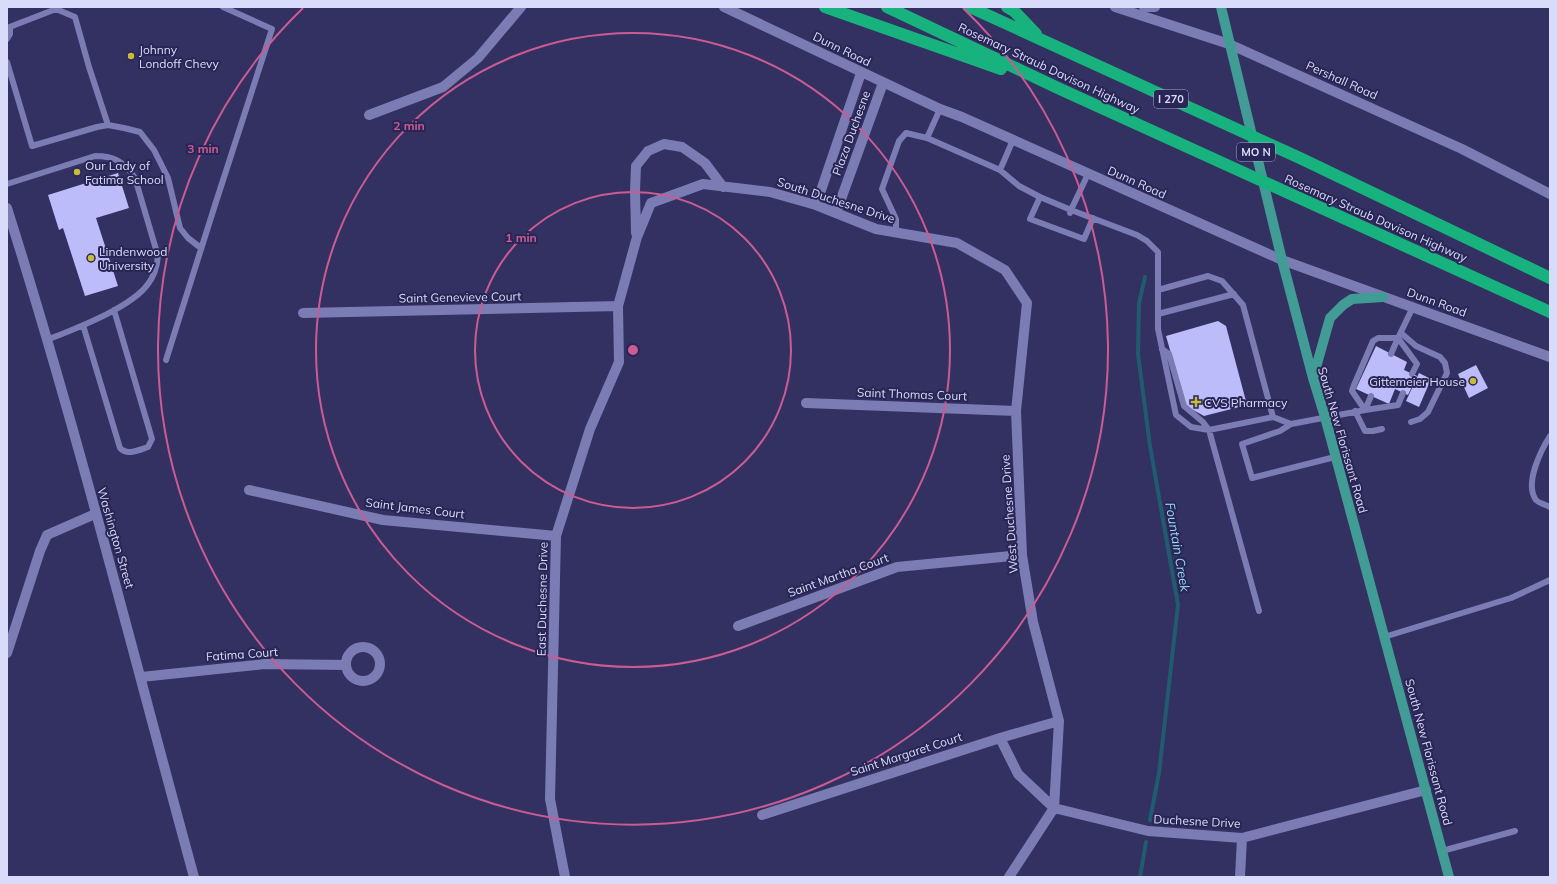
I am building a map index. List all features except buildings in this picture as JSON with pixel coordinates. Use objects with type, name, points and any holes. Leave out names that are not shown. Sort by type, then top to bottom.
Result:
[{"type":"highway","points":[[825,7],[1060,90]]},
{"type":"highway","name":"Rosemary Straub Davison Highway","points":[[887,7],[1060,90],[1550,312]]},
{"type":"highway","name":"Rosemary Straub Davison Highway","points":[[970,7],[1302,159],[1550,278]]},
{"type":"highway","points":[[1007,7],[1014,11],[1041,39]]},
{"type":"main road","name":"South New Florissant Road","points":[[1221,7],[1282,260],[1449,877]]},
{"type":"main road","points":[[1313,378],[1330,318],[1343,305],[1352,299],[1383,297]]},
{"type":"street","points":[[369,115],[443,87],[478,58],[521,7]]},
{"type":"street","name":"Dunn Road","points":[[724,7],[940,109],[962,117],[1282,260],[1550,357]]},
{"type":"street","name":"Pershall Road","points":[[1115,7],[1230,44],[1462,149],[1550,194]]},
{"type":"street","points":[[1144,7],[1155,7]]},
{"type":"street","points":[[816,205],[861,73]]},
{"type":"street","name":"Plaza Duchesne","points":[[836,213],[883,83]]},
{"type":"street","points":[[637,237],[635,191],[636,166],[648,151],[664,144],[682,147],[705,163],[723,187]]},
{"type":"street","name":"South Duchesne Drive","points":[[637,237],[651,203],[703,184],[770,192],[816,205],[876,229],[957,243],[1005,270]]},
{"type":"street","name":"Washington Street","points":[[7,208],[10,227],[47,340],[96,514],[194,877]]},
{"type":"street","name":"East Duchesne Drive","points":[[565,877],[550,799],[556,536],[590,429],[619,362],[618,306],[637,237]]},
{"type":"street","name":"West Duchesne Drive","points":[[1005,270],[1027,303],[1016,411],[1022,555],[1033,622],[1059,721],[1054,808]]},
{"type":"street","name":"Saint Genevieve Court","points":[[303,313],[618,306]]},
{"type":"street","name":"Saint Thomas Court","points":[[806,403],[1016,411]]},
{"type":"street","name":"Saint James Court","points":[[249,490],[382,520],[556,536]]},
{"type":"street","points":[[7,653],[40,551],[47,535],[96,514]]},
{"type":"street","name":"Saint Martha Court","points":[[738,626],[897,568],[1022,555]]},
{"type":"street","name":"Fatima Court","points":[[141,677],[265,664],[346,665]]},
{"type":"street","name":"Saint Margaret Court","points":[[762,815],[1000,738],[1059,721]]},
{"type":"street","name":"Duchesne Drive","points":[[1000,738],[1018,774],[1054,808],[1148,831],[1242,838],[1426,790]]},
{"type":"street","points":[[1009,877],[1054,808]]},
{"type":"street","points":[[1240,877],[1242,838]]},
{"type":"lane","points":[[166,360],[272,29],[223,7]]},
{"type":"lane","points":[[7,39],[10,34],[8,27],[57,8],[75,17],[108,126]]},
{"type":"lane","points":[[7,62],[32,146],[98,126],[108,126],[140,132],[154,150],[168,178],[180,228],[188,238],[201,248]]},
{"type":"lane","points":[[927,138],[940,109]]},
{"type":"lane","points":[[896,233],[896,219],[882,189],[898,141],[906,133],[927,138],[1000,170],[1019,186],[1040,197],[1071,212],[1093,218],[1147,241],[1158,252],[1158,329],[1176,414],[1191,427],[1209,430],[1273,418],[1292,424]]},
{"type":"lane","points":[[1000,170],[1013,140]]},
{"type":"lane","points":[[7,184],[95,156],[106,156],[120,161],[128,168],[135,178],[158,256],[157,267],[147,286],[134,298],[97,319],[47,340]]},
{"type":"lane","points":[[1071,212],[1088,174]]},
{"type":"lane","points":[[1040,197],[1030,219],[1064,229],[1084,239],[1093,218]]},
{"type":"lane","points":[[1158,290],[1208,276],[1222,281],[1234,294],[1243,305],[1273,418]]},
{"type":"lane","points":[[1158,314],[1234,294]]},
{"type":"lane","points":[[1391,354],[1413,307]]},
{"type":"lane","points":[[83,325],[120,448],[123,452],[128,453],[148,447],[152,439],[114,310]]},
{"type":"lane","points":[[1400,335],[1417,364],[1412,374]]},
{"type":"lane","points":[[1365,410],[1352,391],[1373,341],[1378,338],[1400,335],[1416,346],[1440,357],[1445,363],[1447,373],[1428,412],[1420,419],[1411,422]]},
{"type":"lane","points":[[1162,349],[1169,354],[1184,406],[1203,422],[1209,430],[1259,611]]},
{"type":"lane","points":[[1335,457],[1252,478],[1242,444],[1280,431],[1292,424],[1398,405],[1403,393]]},
{"type":"lane","points":[[1365,410],[1371,396]]},
{"type":"lane","points":[[1355,412],[1365,431],[1382,429]]},
{"type":"lane","points":[[1550,436],[1542,448],[1532,477],[1532,490],[1537,500],[1550,507]]},
{"type":"lane","points":[[1384,637],[1511,598],[1550,580]]},
{"type":"lane","points":[[1442,851],[1515,831]]},
{"type":"waterway","name":"Fountain Creek","points":[[1145,277],[1139,303],[1138,354],[1150,446],[1178,605],[1159,773],[1150,820]]},
{"type":"waterway","name":"Fountain Creek","points":[[1140,877],[1146,842]]},
{"type":"place","name":"Johnny Londoff Chevy","points":[[131,56]]},
{"type":"place","name":"Our Lady of Fatima School","points":[[77,172]]},
{"type":"place","name":"Lindenwood University","points":[[91,258]]},
{"type":"place","name":"Gittemeier House","points":[[1473,381]]},
{"type":"place","name":"CVS Pharmacy","points":[[1196,402]]}]
